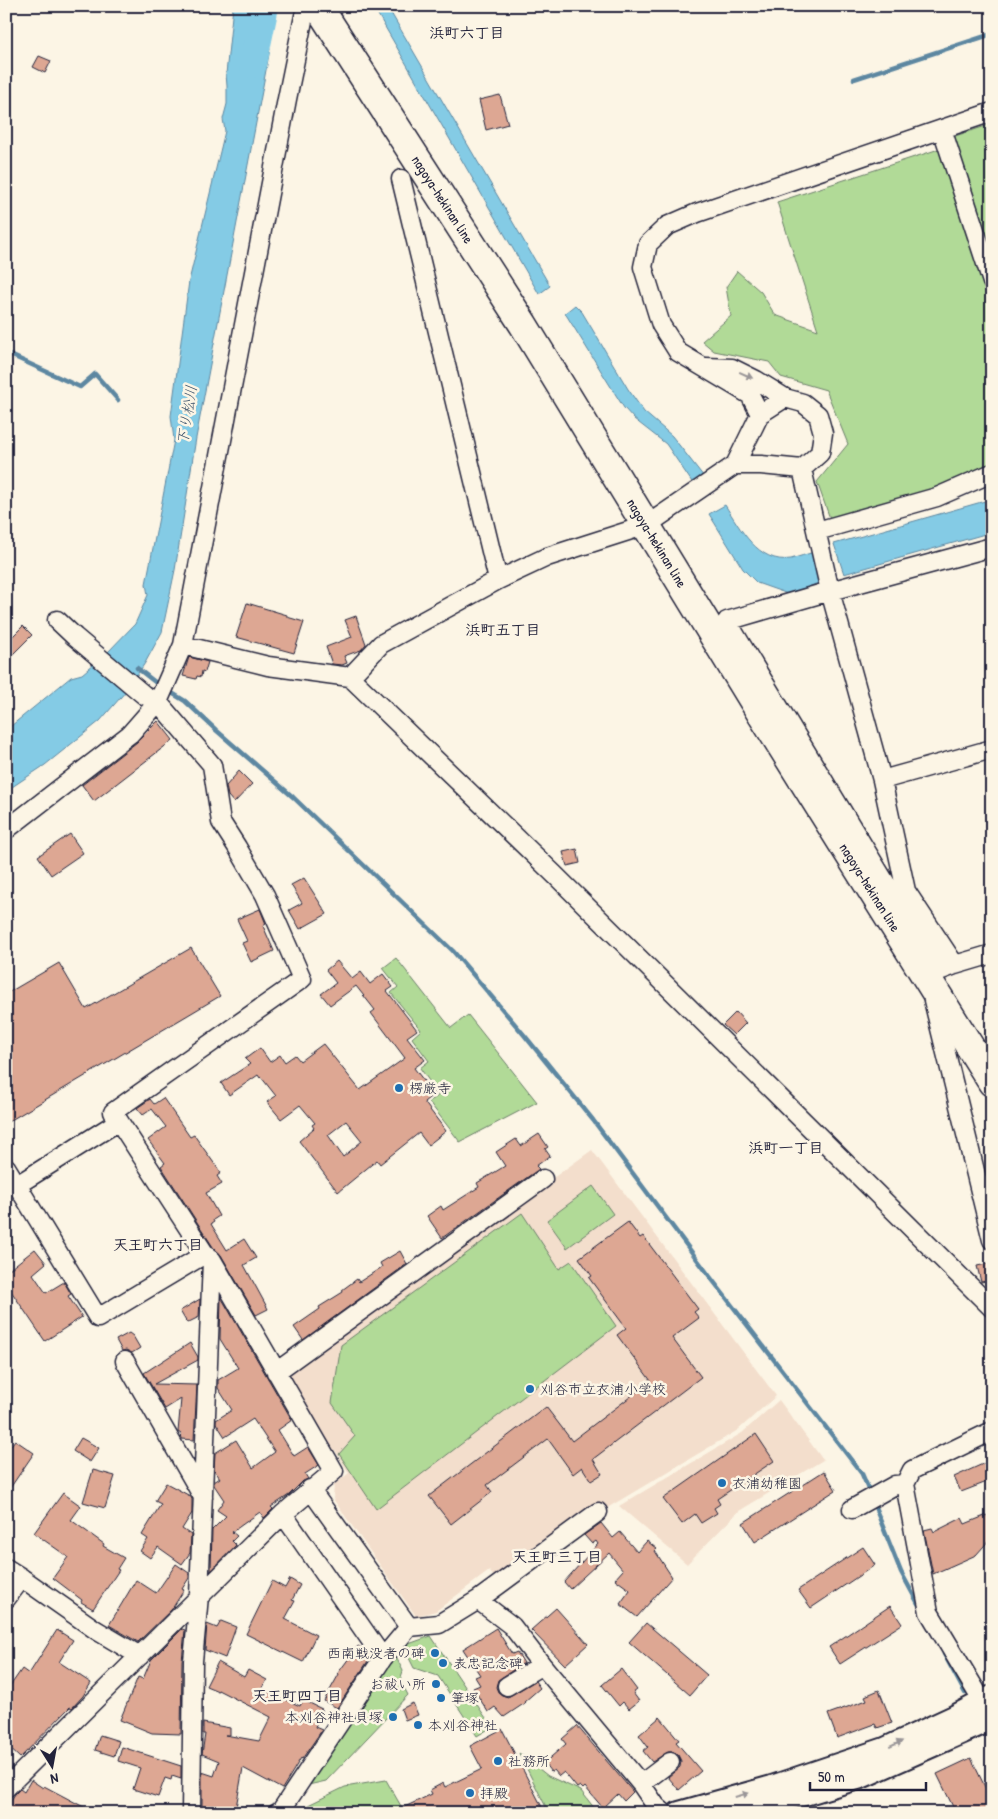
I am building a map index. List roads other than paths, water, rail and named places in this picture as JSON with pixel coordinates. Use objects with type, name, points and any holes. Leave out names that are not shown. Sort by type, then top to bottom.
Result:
[{"type":"main road","name":"nagoya-hekinan line","points":[[318,6],[523,324],[929,985],[992,1082]]},
{"type":"street","points":[[6,830],[130,734],[166,680],[183,645],[306,6]]},
{"type":"street","points":[[760,414],[750,395],[678,352],[661,325],[643,267],[648,244],[667,226],[697,213],[992,112]]},
{"type":"street","points":[[942,128],[992,282]]},
{"type":"street","points":[[400,179],[498,580]]},
{"type":"street","points":[[703,367],[732,368],[785,398],[803,403],[818,415],[823,433],[820,453],[802,470]]},
{"type":"street","points":[[350,677],[381,644],[498,580],[547,557],[647,525],[735,465],[760,414],[785,398]]},
{"type":"street","points":[[735,465],[761,465],[802,470]]},
{"type":"street","points":[[802,470],[830,591],[882,780],[906,891],[955,965]]},
{"type":"street","points":[[817,532],[937,497],[992,473]]},
{"type":"street","points":[[992,547],[727,621],[940,971],[992,954]]},
{"type":"street","points":[[6,1788],[283,1514],[310,1489],[334,1471],[208,1257],[113,1112],[302,979],[265,895],[221,822],[212,765],[154,698],[74,637],[57,620]]},
{"type":"street","points":[[183,645],[268,666],[350,677],[561,881],[992,1308]]},
{"type":"street","points":[[882,780],[992,749]]},
{"type":"street","points":[[929,985],[992,1240]]},
{"type":"street","points":[[17,1185],[119,1121]]},
{"type":"street","points":[[6,1168],[98,1318],[208,1257]]},
{"type":"street","points":[[276,1372],[543,1179]]},
{"type":"street","points":[[190,1813],[193,1661],[199,1596],[203,1497],[208,1257]]},
{"type":"street","points":[[125,1361],[203,1497]]},
{"type":"street","points":[[990,1708],[929,1612],[905,1484],[912,1470],[992,1430]]},
{"type":"street","points":[[858,1506],[895,1485],[905,1484]]},
{"type":"street","points":[[310,1489],[409,1627]]},
{"type":"street","points":[[277,1813],[280,1812],[383,1658],[409,1627],[439,1624],[478,1600],[598,1512]]},
{"type":"street","points":[[283,1514],[383,1658]]},
{"type":"street","points":[[6,1568],[96,1630],[140,1656]]},
{"type":"street","points":[[6,1599],[22,1578]]},
{"type":"street","points":[[478,1600],[512,1626],[641,1784],[656,1806],[664,1813]]},
{"type":"street","points":[[507,1686],[542,1665]]},
{"type":"street","points":[[679,1813],[772,1787],[884,1749],[954,1717],[990,1708]]},
{"type":"street","points":[[742,1813],[861,1777],[990,1708]]},
{"type":"street","points":[[641,1784],[670,1762]]},
{"type":"water","points":[[233,6],[258,6],[257,20],[270,49],[196,438],[175,570],[162,632],[127,690],[100,721],[45,765],[6,791],[6,730],[71,677],[82,674],[107,653],[135,624],[148,595],[146,584],[174,440],[171,416],[189,281],[225,131],[223,119],[227,104],[226,74]]},
{"type":"water","points":[[373,6],[387,6],[550,286],[539,294]]},
{"type":"water","points":[[575,305],[582,312],[644,412],[672,436],[704,477],[694,485],[666,444],[634,419],[624,408],[565,313]]},
{"type":"water","points":[[992,499],[992,532],[844,574],[834,544]]},
{"type":"water","points":[[725,505],[744,534],[769,556],[779,559],[791,559],[814,552],[820,582],[791,595],[757,583],[743,569],[709,514]]},
{"type":"waterway","name":"下り松川","points":[[253,64],[265,6]]},
{"type":"waterway","points":[[854,79],[992,34]]},
{"type":"waterway","points":[[6,353],[80,387],[95,374],[118,400]]},
{"type":"waterway","points":[[137,668],[160,686]]},
{"type":"waterway","points":[[167,690],[185,701],[293,797],[453,951],[593,1120],[714,1282],[862,1474],[871,1495]]},
{"type":"waterway","points":[[873,1502],[901,1572],[921,1609]]},
{"type":"waterway","points":[[944,1654],[965,1693]]},
{"type":"place","name":"楞厳寺","points":[[399,1088]]},
{"type":"place","name":"刈谷市立衣浦小学校","points":[[530,1389]]},
{"type":"place","name":"衣浦幼稚園","points":[[722,1483]]},
{"type":"place","name":"西南戦没者の碑","points":[[435,1653]]},
{"type":"place","name":"表忠記念碑","points":[[443,1663]]},
{"type":"place","name":"お祓い所","points":[[436,1684]]},
{"type":"place","name":"筆塚","points":[[441,1698]]},
{"type":"place","name":"本刈谷神社貝塚","points":[[393,1717]]},
{"type":"place","name":"本刈谷神社","points":[[418,1725]]},
{"type":"place","name":"社務所","points":[[498,1761]]},
{"type":"place","name":"拝殿","points":[[470,1793]]},
{"type":"district","name":"浜町六丁目","points":[[467,33]]},
{"type":"district","name":"浜町五丁目","points":[[503,630]]},
{"type":"district","name":"浜町一丁目","points":[[786,1148]]},
{"type":"district","name":"天王町六丁目","points":[[158,1245]]},
{"type":"district","name":"天王町三丁目","points":[[557,1557]]},
{"type":"district","name":"天王町四丁目","points":[[297,1696]]}]
